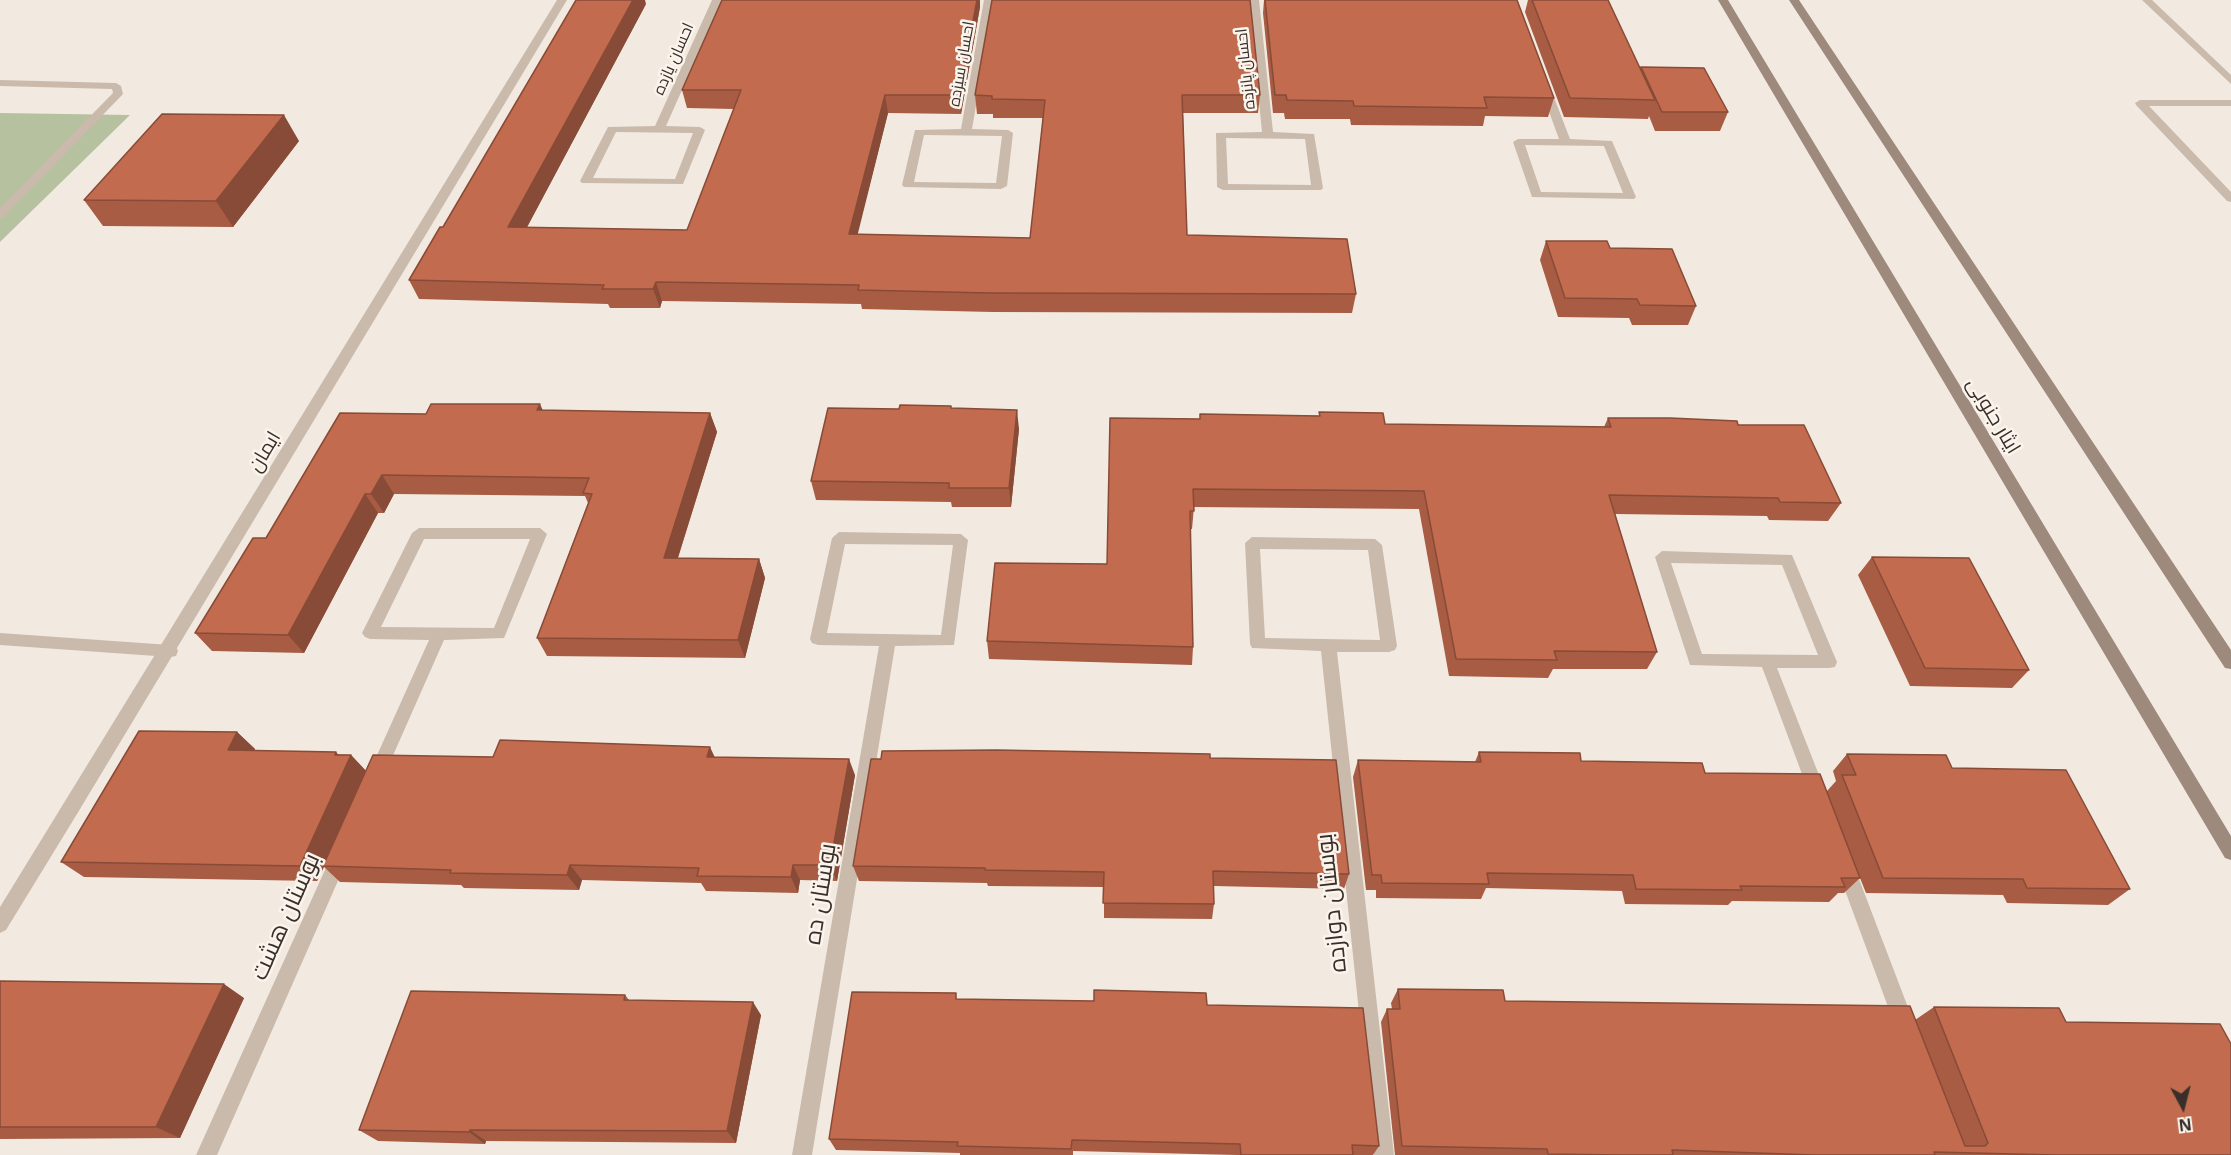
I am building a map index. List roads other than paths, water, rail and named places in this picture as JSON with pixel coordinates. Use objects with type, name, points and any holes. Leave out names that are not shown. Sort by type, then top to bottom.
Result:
[{"type":"main road","name":"ایثار جنوبی","points":[[1723,0],[2231,852]]},
{"type":"main road","points":[[1794,0],[2231,663]]},
{"type":"street","name":"ایمان","points":[[0,924],[170,651],[351,344],[562,0]]},
{"type":"street","name":"احسان یازده","points":[[658,130],[717,0]]},
{"type":"street","name":"احسان سیزده","points":[[966,133],[989,0]]},
{"type":"street","name":"احسان پانزده","points":[[1254,0],[1268,135]]},
{"type":"street","points":[[2147,0],[2231,81]]},
{"type":"street","points":[[1542,77],[1566,143]]},
{"type":"street","points":[[0,83],[116,86],[118,94],[0,215]]},
{"type":"street","points":[[2231,103],[2140,103],[2231,199]]},
{"type":"street","points":[[612,129],[658,130],[700,130],[679,182],[586,181],[612,129]]},
{"type":"street","points":[[919,132],[966,133],[1008,133],[1001,186],[908,185],[919,132]]},
{"type":"street","points":[[1220,135],[1268,135],[1310,136],[1317,188],[1223,187],[1220,135]]},
{"type":"street","points":[[1518,142],[1566,143],[1608,143],[1630,196],[1536,195],[1518,142]]},
{"type":"street","points":[[419,533],[540,534],[499,634],[439,634],[370,633],[419,533]]},
{"type":"street","points":[[839,538],[961,540],[948,641],[888,640],[818,639],[839,538]]},
{"type":"street","points":[[1252,543],[1375,545],[1389,646],[1328,645],[1258,644],[1252,543]]},
{"type":"street","points":[[1662,557],[1787,559],[1829,662],[1767,661],[1696,660],[1662,557]]},
{"type":"street","points":[[371,786],[439,634]]},
{"type":"street","points":[[0,639],[170,651]]},
{"type":"street","name":"بوستان ده","points":[[801,1155],[888,640]]},
{"type":"street","name":"بوستان دوازده","points":[[1328,645],[1384,1155]]},
{"type":"street","points":[[1767,661],[1822,807]]},
{"type":"street","name":"بوستان هشت","points":[[206,1155],[347,840]]},
{"type":"street","points":[[1839,852],[1911,1043]]}]
